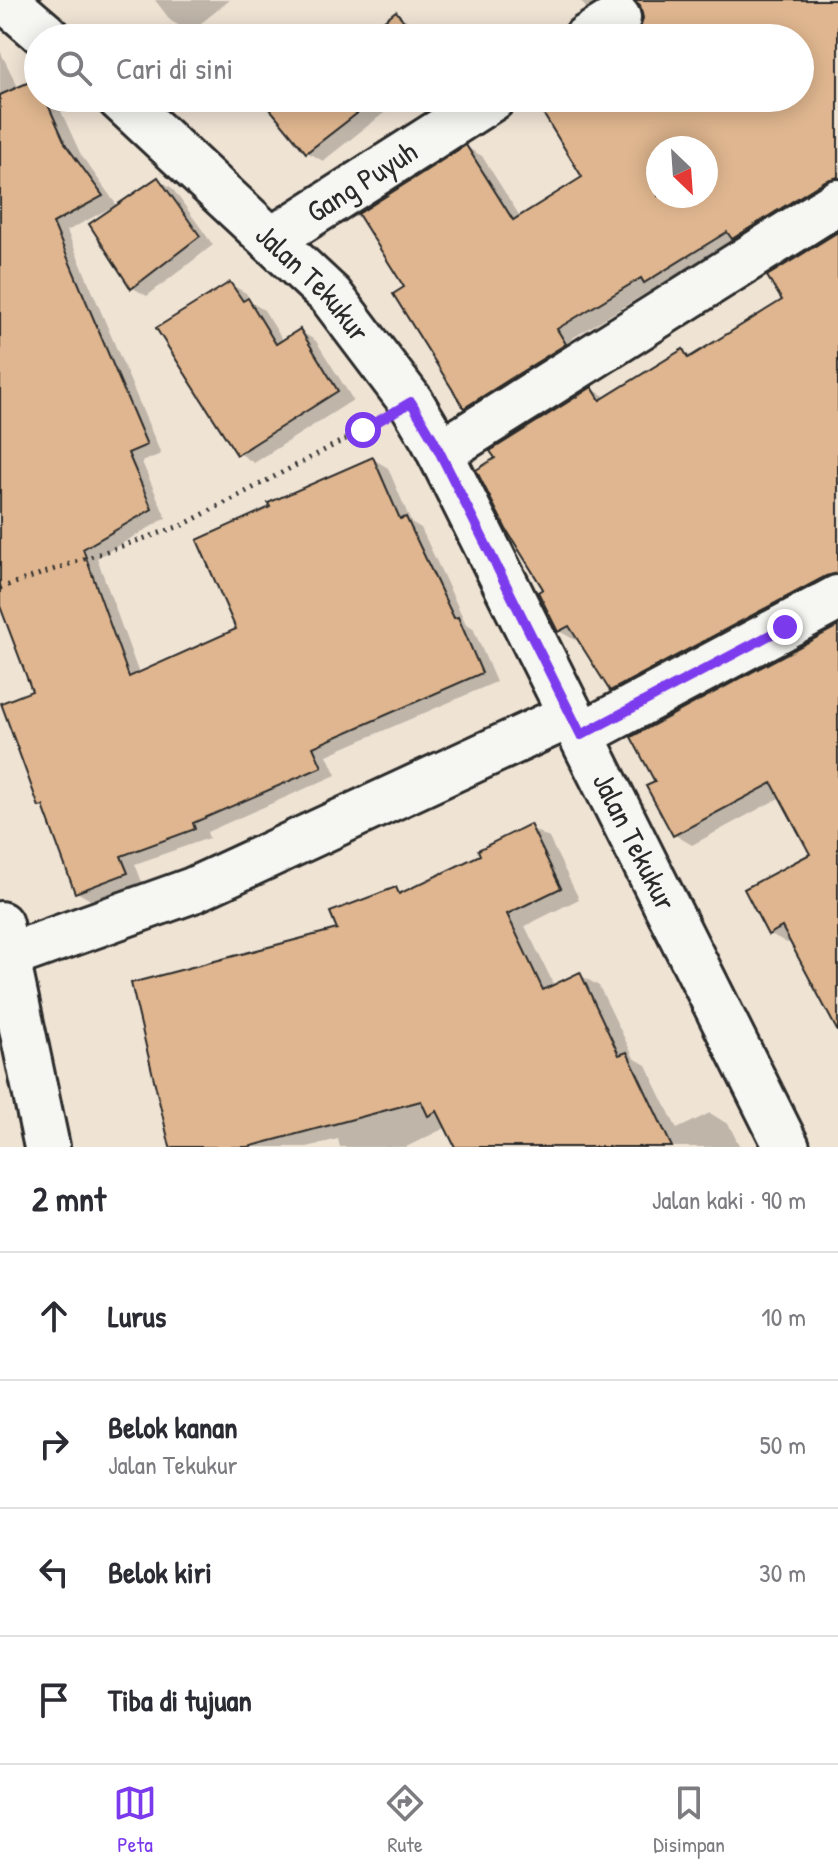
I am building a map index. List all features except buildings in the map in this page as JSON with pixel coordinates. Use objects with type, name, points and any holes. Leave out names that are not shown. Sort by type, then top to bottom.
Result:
[{"type":"street","points":[[5,0],[33,24]]},
{"type":"street","name":"Jalan Tekukur","points":[[134,112],[331,296],[411,402],[440,453],[787,1147]]},
{"type":"street","name":"Gang Puyuh","points":[[271,240],[471,112]]},
{"type":"street","points":[[440,453],[838,202]]},
{"type":"street","points":[[47,1147],[10,1030],[3,940],[193,890],[576,725],[838,598]]},
{"type":"path","points":[[0,588],[183,525],[411,402]]},
{"type":"route","points":[[363,430],[411,402],[433,439],[581,735],[785,627]]}]
